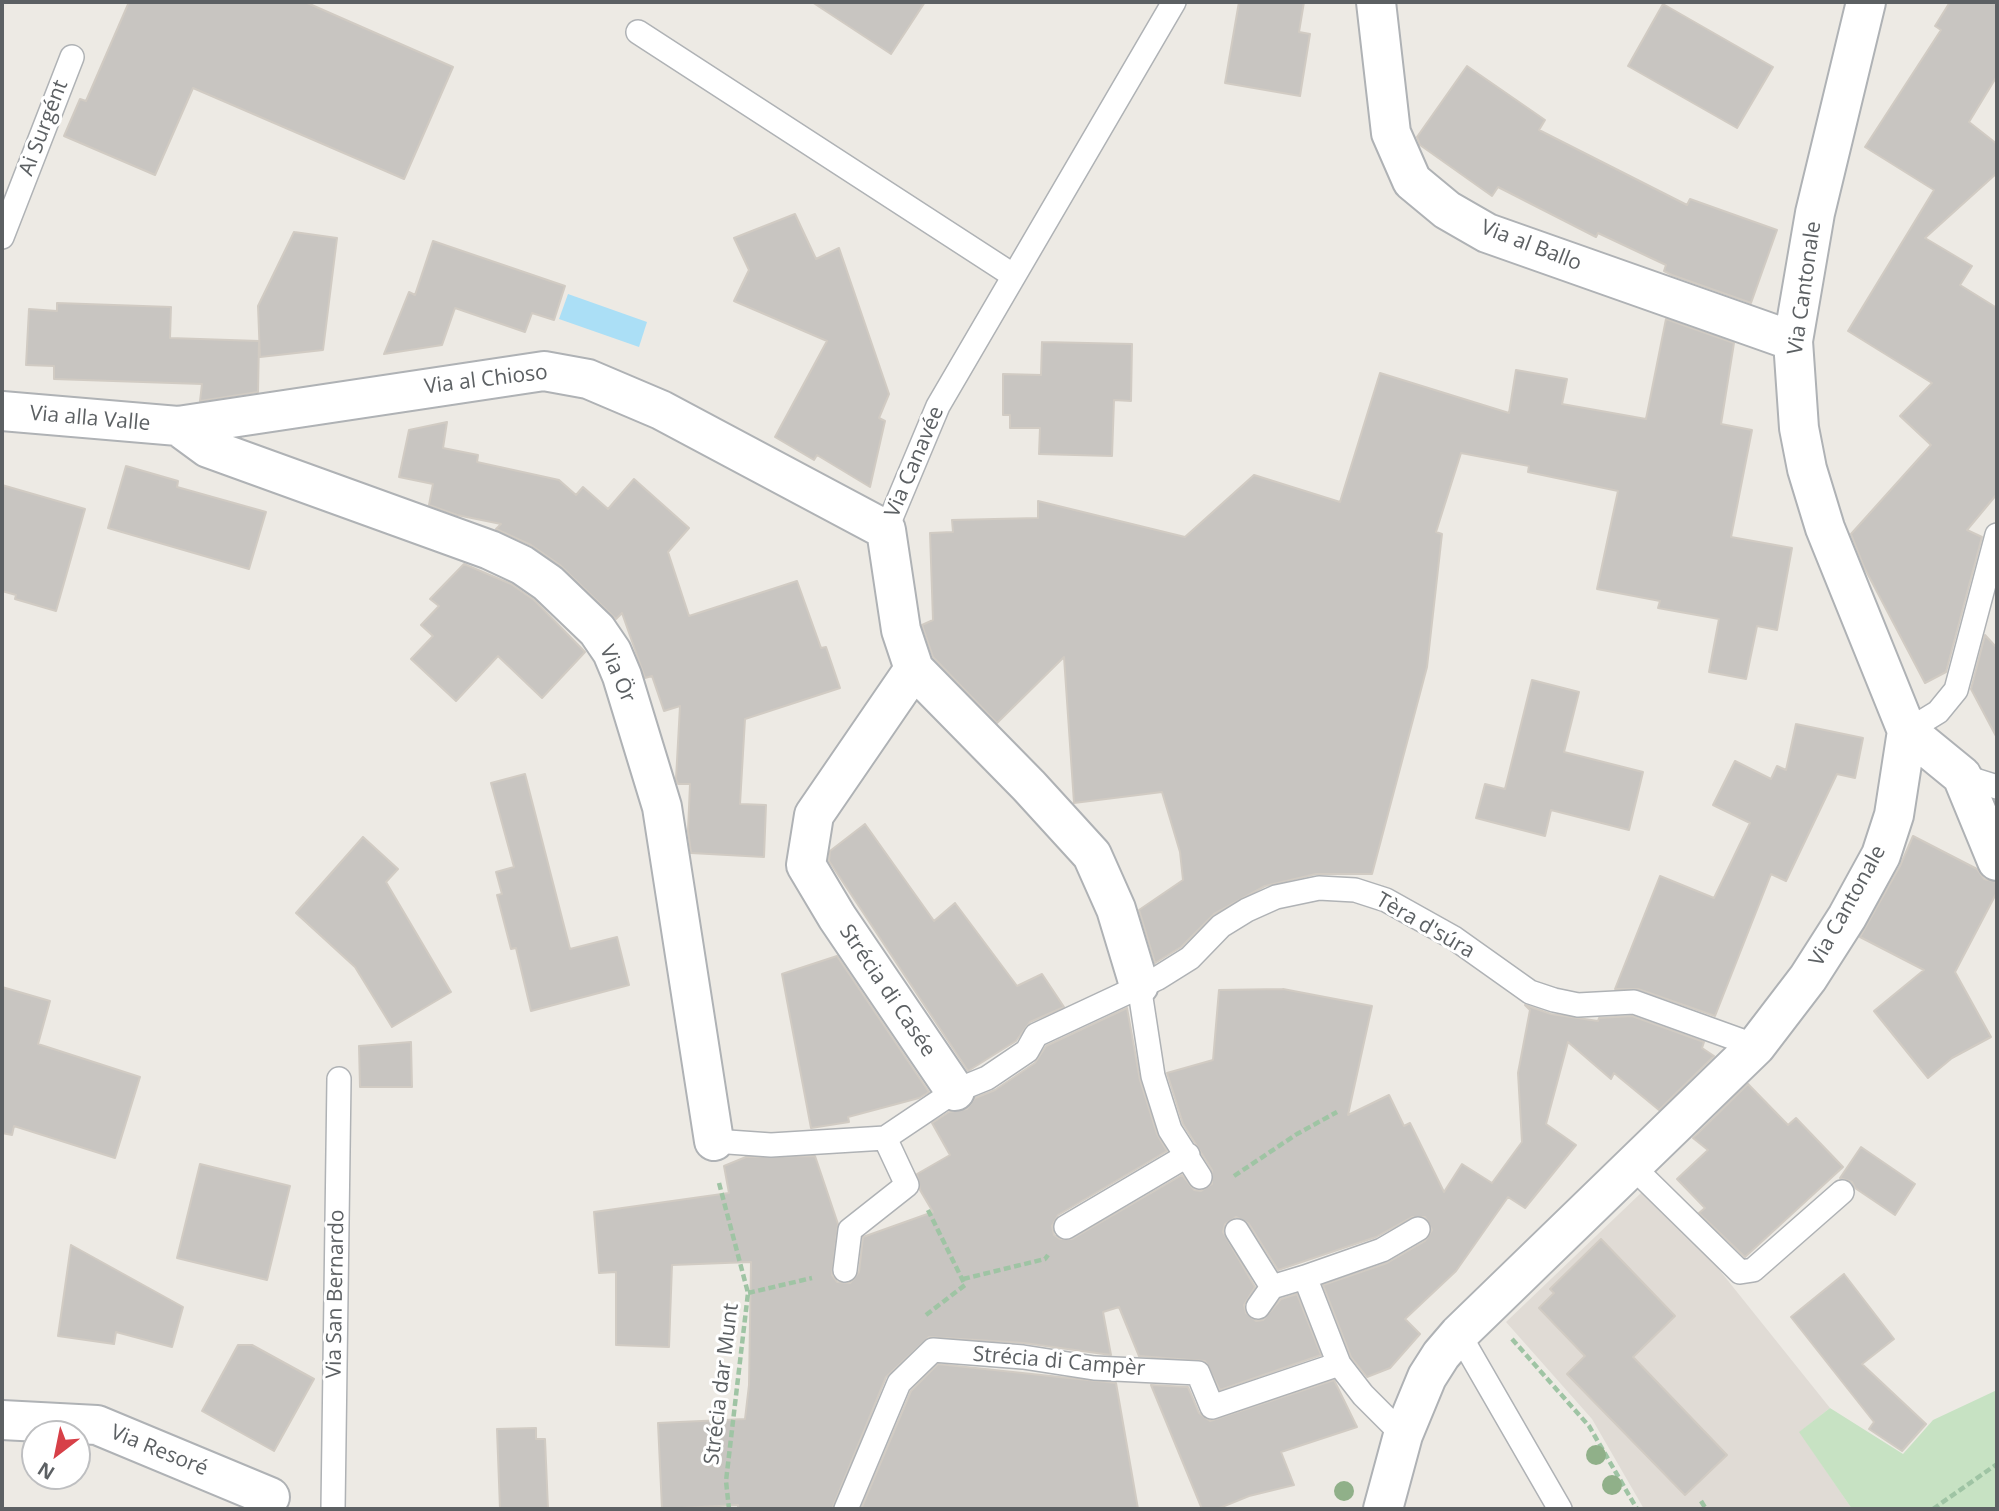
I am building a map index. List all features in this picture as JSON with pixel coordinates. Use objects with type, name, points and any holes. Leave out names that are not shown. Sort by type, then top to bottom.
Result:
[{"type":"street","name":"Via al Ballo","points":[[1376,2],[1391,133],[1412,181],[1447,209],[1487,233],[1793,341]]},
{"type":"street","name":"Via Cantonale","points":[[1383,1509],[1404,1435],[1427,1377],[1471,1322],[1756,1046],[1814,968],[1881,855],[1894,815],[1907,731],[1825,528],[1807,469],[1799,428],[1793,341],[1815,213],[1866,2]]},
{"type":"street","name":"Via al Chioso","points":[[178,426],[521,372],[563,372],[588,379],[661,410],[886,530]]},
{"type":"street","name":"Via alla Valle","points":[[2,411],[178,426]]},
{"type":"street","name":"Via Ör","points":[[178,426],[208,448],[500,555],[548,583],[597,630],[612,652],[622,676],[662,807],[714,1140]]},
{"type":"street","name":"Via Canavée","points":[[886,530],[901,630],[914,669],[1029,786],[1092,855],[1116,909],[1139,985]]},
{"type":"street","name":"Strécia di Casée","points":[[914,669],[814,815],[806,865],[837,917],[955,1091]]},
{"type":"street","points":[[1907,731],[1980,781],[1997,861]]},
{"type":"street","name":"Via Resoré","points":[[2,1420],[97,1425],[274,1505]]},
{"type":"lane","name":"Via Canavée","points":[[886,530],[938,406],[1174,2]]},
{"type":"lane","points":[[638,32],[1014,276]]},
{"type":"lane","name":"Ai Surgént","points":[[2,237],[72,57]]},
{"type":"lane","points":[[1907,731],[1938,712],[1956,691],[1997,535]]},
{"type":"lane","name":"Tèra d'súra","points":[[955,1091],[987,1078],[1027,1051],[1037,1035],[1190,958],[1221,926],[1276,897],[1319,888],[1355,890],[1386,900],[1454,938],[1530,992],[1578,1005],[1634,1002],[1756,1046]]},
{"type":"lane","points":[[1139,985],[1153,1076],[1170,1130],[1211,1180]]},
{"type":"lane","name":"Via San Bernardo","points":[[333,1509],[339,1079]]},
{"type":"lane","points":[[714,1140],[771,1144],[885,1138],[955,1091]]},
{"type":"lane","points":[[845,1270],[850,1230],[907,1185],[885,1138]]},
{"type":"lane","points":[[1066,1227],[1188,1154]]},
{"type":"lane","points":[[1633,1167],[1740,1272],[1754,1270],[1842,1192]]},
{"type":"lane","points":[[1258,1307],[1272,1287],[1382,1250],[1418,1229]]},
{"type":"lane","points":[[1237,1231],[1272,1287]]},
{"type":"lane","points":[[1305,1277],[1339,1364],[1363,1395],[1404,1435]]},
{"type":"lane","points":[[1471,1322],[1560,1509]]},
{"type":"lane","points":[[846,1509],[899,1383],[933,1350]]},
{"type":"lane","name":"Strécia di Campèr","points":[[933,1350],[1023,1357],[1094,1368],[1198,1373],[1212,1408],[1339,1364]]},
{"type":"path","points":[[1211,1180],[1337,1112]]},
{"type":"path","name":"Strécia dar Munt","points":[[714,1140],[717,1174],[748,1293],[726,1481],[729,1509]]},
{"type":"path","points":[[907,1185],[932,1216],[965,1285],[942,1305],[925,1313],[933,1350]]},
{"type":"path","points":[[963,1279],[1045,1259],[1066,1227]]},
{"type":"path","points":[[748,1293],[845,1270]]},
{"type":"path","points":[[1471,1322],[1563,1394],[1589,1426],[1637,1509]]},
{"type":"path","points":[[1933,1509],[1997,1464]]},
{"type":"path","points":[[1701,1501],[1706,1509]]},
{"type":"shaded area","points":[[1642,1192],[1717,1267],[1830,1408],[1800,1432],[1852,1509],[1644,1509],[1592,1419],[1506,1322]]},
{"type":"green space","points":[[1997,1390],[1997,1509],[1852,1509],[1799,1432],[1830,1408],[1903,1454],[1933,1420]]},
{"type":"water","points":[[568,294],[647,322],[639,347],[559,319]]},
{"type":"building","points":[[129,2],[305,2],[453,67],[404,179],[193,88],[155,175],[64,136],[80,99],[86,101]]},
{"type":"building","points":[[812,2],[925,2],[891,54]]},
{"type":"building","points":[[1239,2],[1304,2],[1299,32],[1310,34],[1300,96],[1225,83]]},
{"type":"building","points":[[1950,2],[1997,2],[1997,76],[1969,122],[1997,144],[1997,173],[1925,238],[1972,266],[1960,285],[1997,308],[1997,494],[1967,530],[1982,537],[1946,672],[1925,683],[1864,567],[1851,534],[1931,445],[1900,416],[1932,383],[1848,331],[1934,190],[1865,147],[1941,30],[1935,26]]},
{"type":"building","points":[[1663,4],[1773,67],[1737,128],[1628,66]]},
{"type":"building","points":[[1467,66],[1545,120],[1539,130],[1687,205],[1690,199],[1777,230],[1751,303],[1672,275],[1664,271],[1666,265],[1598,233],[1596,237],[1498,187],[1492,196],[1420,145],[1417,137]]},
{"type":"building","points":[[795,214],[816,259],[839,248],[889,394],[879,418],[885,421],[870,487],[817,455],[814,460],[775,437],[827,341],[734,301],[749,270],[734,238]]},
{"type":"building","points":[[294,232],[337,238],[323,350],[260,357],[258,306]]},
{"type":"building","points":[[433,241],[565,286],[554,320],[532,313],[525,332],[455,308],[442,345],[384,354],[409,292],[415,295]]},
{"type":"building","points":[[57,303],[171,307],[170,338],[259,341],[258,392],[200,401],[202,384],[54,379],[54,366],[26,365],[29,309],[57,311]]},
{"type":"building","points":[[1666,319],[1734,343],[1721,424],[1752,430],[1731,537],[1792,548],[1777,630],[1757,626],[1746,679],[1709,672],[1719,619],[1658,608],[1660,601],[1597,589],[1618,491],[1528,472],[1529,466],[1461,453],[1436,532],[1442,534],[1427,667],[1372,874],[1316,874],[1265,886],[1214,914],[1181,947],[1155,963],[1139,910],[1183,880],[1180,852],[1162,792],[1074,803],[1064,657],[997,723],[933,657],[922,625],[933,620],[930,533],[953,532],[952,520],[1038,518],[1038,501],[1185,537],[1254,475],[1340,502],[1380,373],[1509,413],[1516,370],[1567,379],[1562,404],[1646,419]]},
{"type":"building","points":[[1042,342],[1132,344],[1131,401],[1114,400],[1112,456],[1039,454],[1040,428],[1010,428],[1010,415],[1003,415],[1003,374],[1041,375]]},
{"type":"building","points":[[447,422],[443,448],[478,455],[477,462],[559,480],[576,495],[583,487],[608,509],[634,479],[689,528],[668,552],[689,616],[797,581],[821,648],[826,647],[840,688],[745,719],[740,804],[766,805],[764,857],[691,853],[688,831],[690,784],[678,784],[676,779],[680,706],[664,711],[652,676],[645,678],[622,613],[616,619],[560,565],[531,545],[496,529],[501,524],[457,515],[429,505],[433,484],[399,477],[409,430]]},
{"type":"building","points":[[126,466],[178,481],[177,487],[266,512],[249,569],[108,528]]},
{"type":"building","points":[[2,485],[85,509],[56,611],[15,599],[16,595],[2,591]]},
{"type":"building","points":[[464,564],[511,584],[534,600],[585,652],[542,698],[498,656],[456,701],[411,659],[433,636],[421,625],[439,606],[430,599]]},
{"type":"building","points":[[1985,635],[1997,648],[1997,738],[1971,689]]},
{"type":"building","points":[[1532,680],[1579,692],[1564,752],[1643,772],[1629,830],[1551,810],[1545,836],[1476,818],[1485,784],[1505,789]]},
{"type":"building","points":[[1796,724],[1863,738],[1855,778],[1837,774],[1786,881],[1771,874],[1715,1016],[1638,989],[1615,989],[1660,876],[1714,898],[1750,823],[1713,805],[1735,761],[1771,779],[1777,766],[1786,770]]},
{"type":"building","points":[[525,774],[570,949],[617,937],[629,985],[531,1011],[516,948],[511,949],[497,895],[502,894],[496,872],[514,867],[491,783]]},
{"type":"building","points":[[865,824],[934,921],[955,903],[1017,986],[1042,974],[1064,1007],[1030,1022],[1016,1041],[968,1071],[829,861],[830,851]]},
{"type":"building","points":[[1913,836],[1977,869],[1984,879],[1997,882],[1997,892],[1955,972],[1991,1037],[1952,1058],[1928,1078],[1874,1011],[1924,970],[1860,937],[1900,866]]},
{"type":"building","points":[[363,837],[398,869],[386,882],[451,992],[392,1027],[355,967],[296,913]]},
{"type":"building","points":[[837,956],[929,1092],[919,1098],[848,1117],[849,1122],[811,1128],[782,974]]},
{"type":"building","points":[[2,987],[50,1001],[38,1044],[140,1077],[115,1158],[14,1126],[12,1135],[2,1133]]},
{"type":"building","points":[[1283,989],[1372,1006],[1348,1115],[1389,1095],[1404,1126],[1410,1123],[1444,1192],[1462,1164],[1492,1183],[1522,1142],[1518,1073],[1530,1010],[1525,1005],[1551,1014],[1598,1021],[1599,1018],[1632,1016],[1704,1042],[1702,1048],[1714,1056],[1659,1110],[1614,1073],[1611,1079],[1568,1042],[1546,1124],[1576,1145],[1525,1208],[1508,1197],[1456,1271],[1405,1319],[1420,1334],[1390,1368],[1367,1377],[1351,1357],[1323,1285],[1387,1263],[1425,1241],[1432,1230],[1425,1217],[1412,1217],[1376,1237],[1278,1270],[1249,1224],[1236,1217],[1225,1224],[1223,1232],[1255,1287],[1244,1305],[1246,1313],[1256,1321],[1263,1320],[1281,1299],[1297,1294],[1321,1355],[1220,1390],[1205,1361],[1139,1356],[1119,1307],[1103,1312],[1111,1355],[1024,1343],[929,1337],[886,1377],[832,1509],[738,1509],[738,1505],[662,1509],[658,1423],[745,1419],[749,1385],[751,1262],[672,1265],[669,1347],[616,1345],[616,1272],[599,1273],[594,1212],[729,1193],[724,1166],[746,1157],[815,1156],[838,1224],[832,1275],[837,1282],[850,1283],[859,1272],[863,1237],[933,1212],[920,1190],[917,1174],[950,1155],[932,1123],[949,1112],[967,1109],[975,1098],[995,1090],[1035,1063],[1046,1046],[1127,1008],[1140,1080],[1157,1134],[1167,1151],[1058,1215],[1052,1226],[1054,1235],[1060,1239],[1072,1239],[1182,1175],[1194,1190],[1201,1191],[1212,1184],[1212,1170],[1183,1124],[1167,1073],[1213,1060],[1219,990]]},
{"type":"building","points":[[411,1042],[412,1087],[360,1087],[359,1046]]},
{"type":"building","points":[[1748,1084],[1788,1125],[1796,1118],[1843,1167],[1745,1257],[1699,1213],[1705,1208],[1677,1179],[1708,1150],[1693,1138]]},
{"type":"building","points":[[1861,1147],[1915,1184],[1895,1215],[1855,1188],[1852,1182],[1840,1178]]},
{"type":"building","points":[[200,1164],[290,1186],[267,1280],[177,1258]]},
{"type":"building","points":[[1601,1239],[1675,1316],[1633,1357],[1727,1455],[1685,1495],[1567,1374],[1585,1356],[1539,1308],[1554,1293],[1550,1289]]},
{"type":"building","points":[[71,1245],[183,1307],[172,1347],[116,1332],[114,1344],[58,1336]]},
{"type":"building","points":[[1844,1274],[1894,1339],[1862,1364],[1926,1424],[1902,1451],[1869,1429],[1874,1422],[1791,1317]]},
{"type":"building","points":[[238,1345],[252,1345],[314,1379],[274,1451],[202,1411]]},
{"type":"building","points":[[938,1364],[1116,1383],[1138,1509],[861,1509],[911,1391]]},
{"type":"building","points":[[1334,1380],[1357,1427],[1281,1452],[1294,1485],[1249,1496],[1217,1509],[1202,1509],[1151,1385],[1188,1387],[1199,1413],[1210,1421]]},
{"type":"building","points":[[536,1428],[536,1439],[545,1439],[548,1509],[500,1509],[497,1429]]}]
